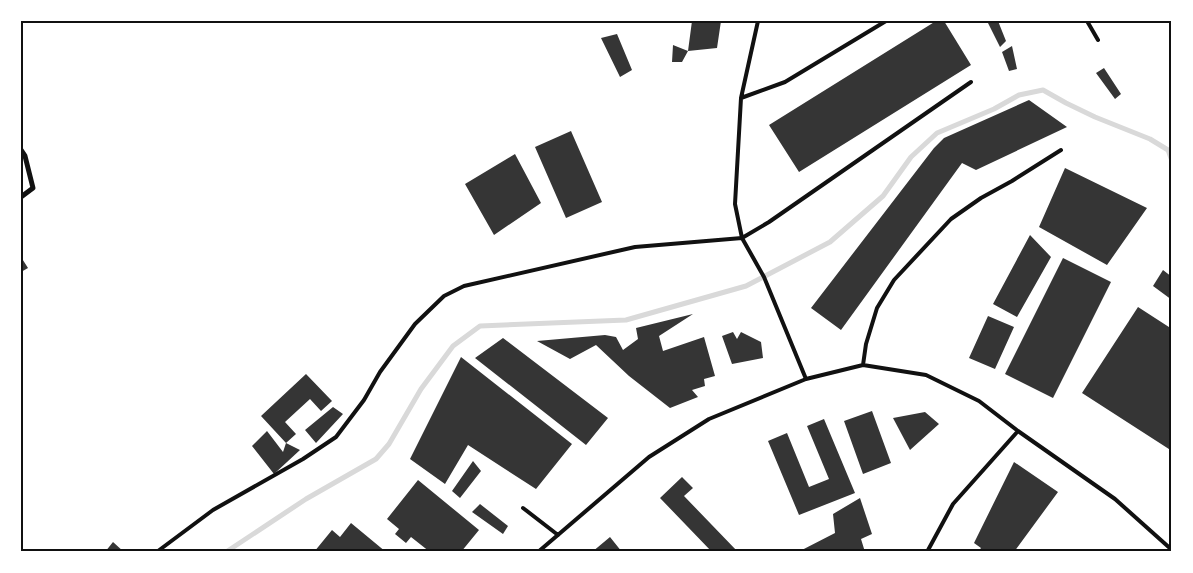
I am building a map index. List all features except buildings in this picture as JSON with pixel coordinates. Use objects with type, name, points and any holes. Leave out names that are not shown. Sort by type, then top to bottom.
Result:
[{"type":"street","points":[[21,150],[25,156],[33,188],[21,197]]},
{"type":"lane","points":[[758,21],[741,98],[735,204],[742,238],[764,277],[806,379]]},
{"type":"lane","points":[[741,98],[785,82],[886,21]]},
{"type":"lane","points":[[1087,21],[1098,40]]},
{"type":"lane","points":[[158,550],[213,510],[303,459],[336,437],[364,400],[380,372],[399,345],[416,324],[444,296],[470,284],[635,247],[742,238],[770,222],[971,82]]},
{"type":"lane","points":[[863,364],[866,344],[877,308],[894,280],[912,259],[951,219],[981,198],[1012,182],[1061,150]]},
{"type":"lane","points":[[538,552],[649,457],[709,419],[806,379],[863,364],[926,375],[980,401],[1018,431],[1114,499],[1172,550]]},
{"type":"lane","points":[[927,552],[953,504],[1018,431]]},
{"type":"lane","points":[[523,508],[558,535]]},
{"type":"waterway","points":[[226,552],[306,499],[376,459],[389,444],[421,389],[453,346],[480,326],[626,320],[746,286],[830,242],[883,196],[911,157],[937,133],[994,109],[1019,95],[1043,90],[1095,117],[1150,139],[1168,150],[1172,161]]}]
